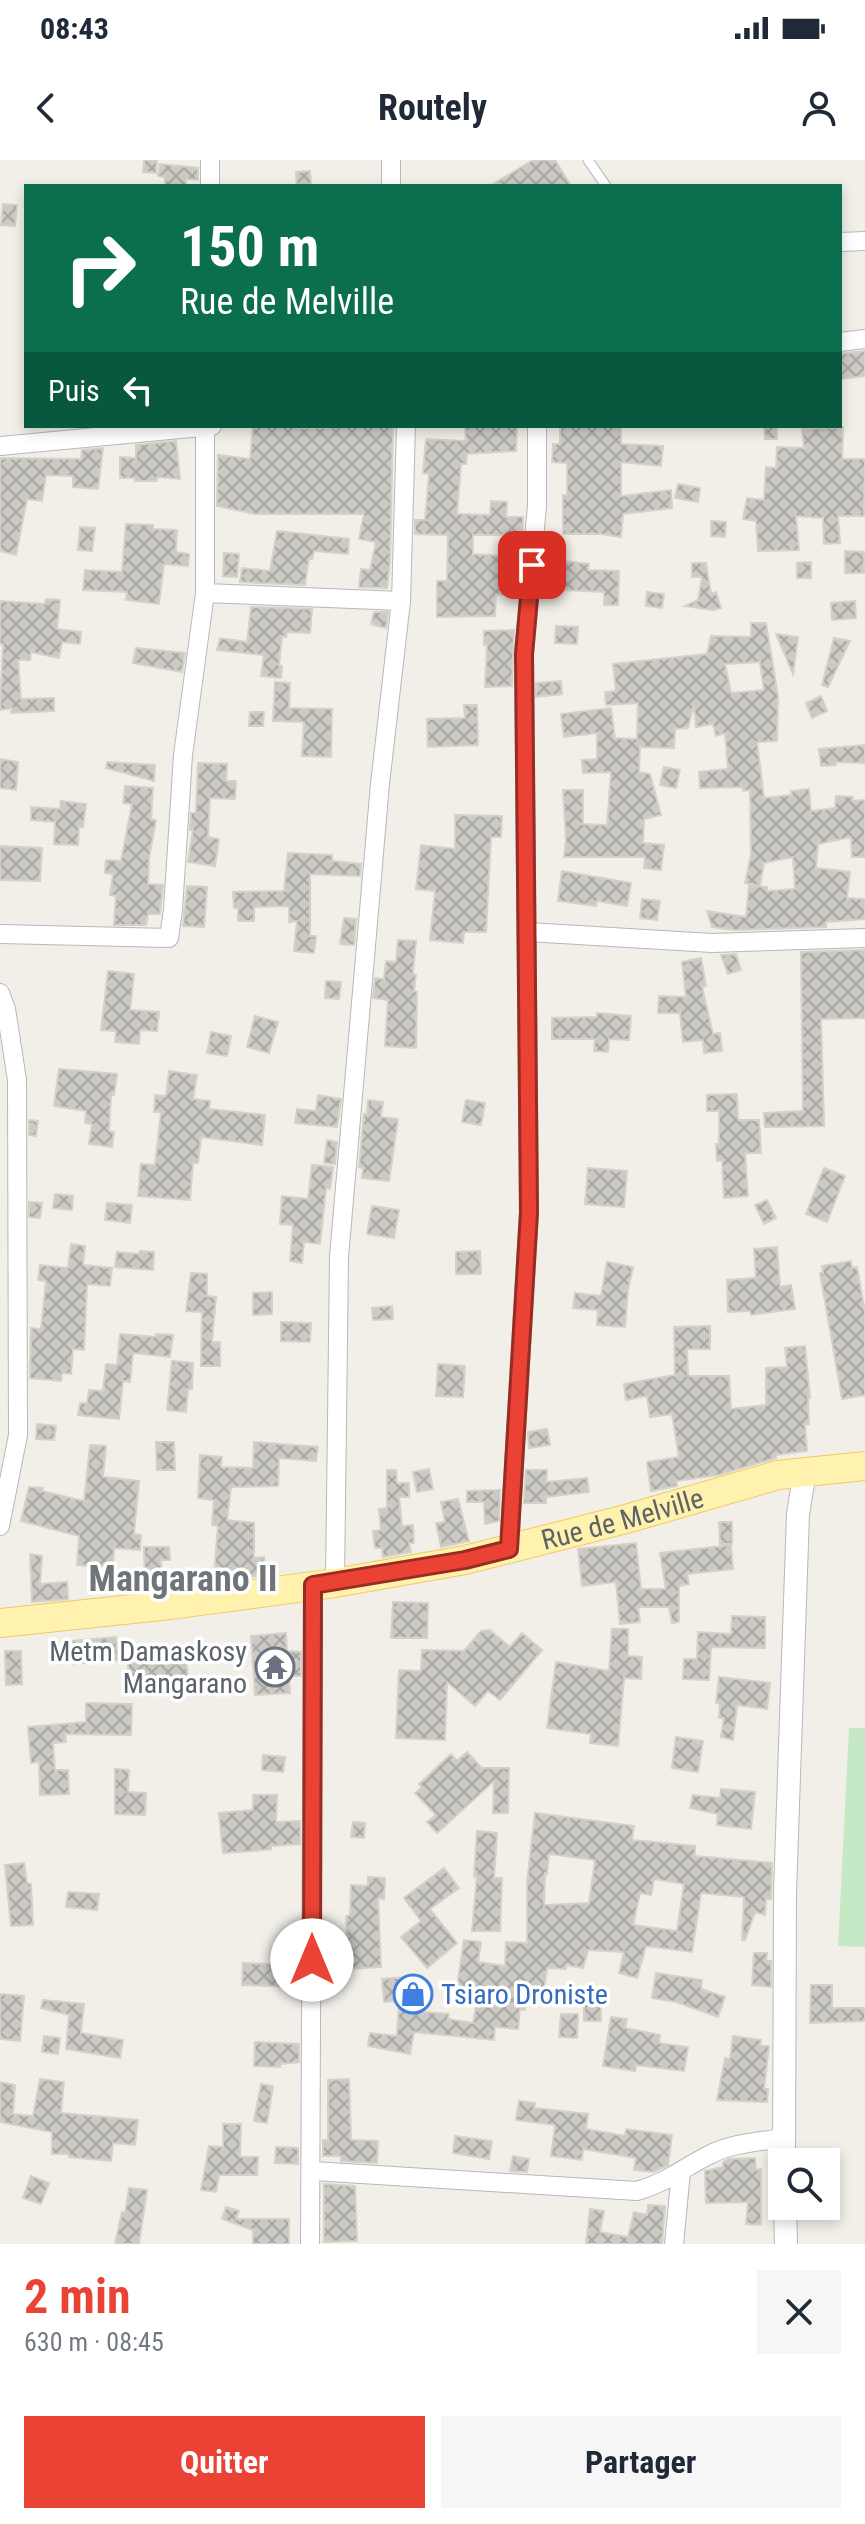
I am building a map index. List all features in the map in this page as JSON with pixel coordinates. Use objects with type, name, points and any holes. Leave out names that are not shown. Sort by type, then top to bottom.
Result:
[{"type":"main road","name":"Rue de Melville","points":[[0,1623],[141,1609],[324,1584],[465,1560],[626,1519],[778,1475],[865,1466]]},
{"type":"street","points":[[210,160],[210,184]]},
{"type":"street","points":[[391,160],[391,184]]},
{"type":"street","points":[[842,242],[865,241]]},
{"type":"street","points":[[842,342],[865,339]]},
{"type":"street","points":[[0,446],[180,428]]},
{"type":"street","points":[[0,934],[169,938],[183,755],[205,593],[207,428]]},
{"type":"street","points":[[310,2244],[324,1584],[339,1257],[380,784],[401,601],[406,428]]},
{"type":"street","points":[[509,1549],[529,1212],[524,654],[537,505],[537,428]]},
{"type":"street","points":[[205,593],[401,601]]},
{"type":"street","points":[[528,932],[712,943],[865,938]]},
{"type":"street","points":[[0,993],[6,1009],[17,1080],[18,1435],[0,1526]]},
{"type":"street","points":[[783,2148],[785,1892],[798,1514],[805,1471]]},
{"type":"street","points":[[313,2171],[637,2191],[659,2185],[710,2154],[735,2145],[783,2138]]},
{"type":"street","points":[[674,2244],[681,2172]]},
{"type":"street","points":[[785,2220],[786,2244]]},
{"type":"lane","points":[[588,160],[605,184]]},
{"type":"green space","points":[[849,1728],[865,1728],[865,1947],[838,1946]]},
{"type":"building","points":[[144,160],[157,160],[156,173],[143,172]]},
{"type":"building","points":[[533,160],[555,160],[570,184],[493,184]]},
{"type":"building","points":[[160,164],[198,168],[198,180],[186,179],[186,184],[165,184],[165,177],[158,176]]},
{"type":"building","points":[[310,171],[311,184],[297,184],[296,172]]},
{"type":"building","points":[[3,204],[17,205],[15,226],[1,225]]},
{"type":"building","points":[[865,351],[865,376],[842,379],[842,354]]},
{"type":"building","points":[[842,427],[842,459],[865,459],[864,516],[838,516],[840,543],[824,544],[823,518],[796,516],[799,550],[758,551],[756,521],[743,519],[747,498],[764,500],[766,467],[776,468],[777,447],[804,448],[802,429]]},
{"type":"building","points":[[253,428],[393,428],[387,588],[359,587],[361,569],[370,570],[376,542],[359,539],[364,514],[255,514],[217,506],[218,455],[250,459]]},
{"type":"building","points":[[465,428],[517,428],[516,451],[467,454],[466,464],[461,464],[457,514],[490,515],[491,501],[507,502],[506,517],[523,517],[522,535],[473,535],[473,554],[520,557],[517,596],[496,594],[495,616],[437,617],[437,581],[447,581],[448,535],[415,534],[415,520],[425,520],[429,474],[423,473],[426,439],[466,441]]},
{"type":"building","points":[[560,428],[621,428],[621,444],[663,446],[661,466],[621,462],[621,496],[671,490],[672,508],[623,514],[621,537],[563,534],[567,463],[552,462],[553,444],[560,444]]},
{"type":"building","points":[[764,428],[777,428],[777,439],[765,439]]},
{"type":"building","points":[[176,441],[180,479],[157,477],[157,481],[135,481],[135,478],[120,478],[120,457],[136,458],[136,445]]},
{"type":"building","points":[[103,448],[98,489],[73,487],[73,476],[46,475],[42,501],[27,499],[16,555],[0,551],[0,458],[81,459],[82,450]]},
{"type":"building","points":[[678,484],[700,488],[698,502],[675,498]]},
{"type":"building","points":[[711,521],[726,522],[725,537],[711,536]]},
{"type":"building","points":[[126,524],[177,530],[176,552],[189,554],[188,566],[164,564],[159,604],[126,600],[127,592],[83,590],[85,570],[122,572]]},
{"type":"building","points":[[80,527],[95,528],[92,551],[78,550]]},
{"type":"building","points":[[277,531],[349,539],[348,554],[314,551],[312,559],[309,558],[305,585],[240,582],[242,568],[270,571]]},
{"type":"building","points":[[845,551],[864,552],[864,573],[845,573]]},
{"type":"building","points":[[224,553],[239,554],[237,577],[223,576]]},
{"type":"building","points":[[544,559],[589,564],[588,570],[619,571],[618,605],[604,605],[604,592],[565,590],[565,584],[542,584]]},
{"type":"building","points":[[811,562],[811,578],[797,578],[797,563]]},
{"type":"building","points":[[692,563],[706,563],[711,594],[716,592],[721,608],[713,610],[685,606],[698,600],[702,577],[692,577]]},
{"type":"building","points":[[647,592],[664,594],[662,608],[646,606]]},
{"type":"building","points":[[46,599],[60,600],[57,629],[81,632],[80,644],[62,642],[59,658],[31,652],[30,660],[18,660],[21,699],[54,698],[54,711],[11,713],[12,708],[0,710],[3,644],[0,644],[0,601],[45,604]]},
{"type":"building","points":[[855,601],[856,618],[832,620],[831,603]]},
{"type":"building","points":[[251,607],[312,609],[310,633],[287,632],[286,637],[282,636],[281,678],[261,676],[264,655],[217,650],[220,638],[247,642]]},
{"type":"building","points":[[374,612],[388,612],[386,628],[371,624]]},
{"type":"building","points":[[751,623],[766,623],[778,696],[777,741],[757,742],[764,798],[792,795],[791,791],[809,789],[811,811],[835,808],[836,796],[853,797],[852,801],[865,800],[865,857],[852,857],[851,837],[818,844],[816,868],[850,872],[847,898],[865,899],[865,919],[826,922],[826,927],[735,930],[712,927],[707,911],[746,917],[749,886],[767,887],[767,891],[795,889],[793,857],[764,863],[760,886],[745,883],[751,855],[750,790],[743,791],[742,787],[700,788],[699,772],[728,769],[725,733],[716,736],[713,724],[696,727],[694,704],[688,728],[675,729],[674,748],[640,747],[639,772],[650,774],[661,815],[644,819],[643,843],[664,845],[661,870],[644,868],[645,857],[564,857],[563,790],[583,790],[583,824],[607,825],[611,772],[583,773],[582,760],[597,759],[597,733],[564,737],[561,714],[611,708],[615,738],[637,739],[638,703],[606,705],[605,692],[616,691],[613,664],[707,654],[711,636],[751,637]],"holes":[[[760,662],[764,690],[731,693],[725,664]]]},
{"type":"building","points":[[556,626],[578,627],[577,644],[555,643]]},
{"type":"building","points":[[514,630],[512,686],[485,687],[487,645],[484,645],[484,631]]},
{"type":"building","points":[[776,634],[798,637],[793,674]]},
{"type":"building","points":[[834,638],[850,641],[828,687],[822,685]]},
{"type":"building","points":[[136,648],[185,653],[182,672],[133,663]]},
{"type":"building","points":[[561,681],[562,694],[536,697],[536,683]]},
{"type":"building","points":[[275,682],[290,683],[289,708],[332,709],[331,757],[302,756],[304,722],[273,721]]},
{"type":"building","points":[[821,696],[827,711],[812,718],[806,703]]},
{"type":"building","points":[[464,705],[477,705],[478,745],[428,747],[427,719],[465,718]]},
{"type":"building","points":[[250,712],[264,712],[263,726],[249,726]]},
{"type":"building","points":[[865,745],[865,763],[836,762],[836,765],[821,766],[819,749]]},
{"type":"building","points":[[0,759],[18,762],[16,790],[0,788]]},
{"type":"building","points":[[107,762],[155,765],[154,781],[106,768]]},
{"type":"building","points":[[198,763],[227,764],[226,781],[236,781],[235,799],[210,798],[208,837],[219,839],[215,866],[188,862],[193,830],[190,830],[191,813],[196,813]]},
{"type":"building","points":[[664,767],[680,770],[676,788],[660,785]]},
{"type":"building","points":[[125,786],[153,788],[151,819],[156,820],[148,884],[163,885],[160,914],[148,914],[146,925],[114,925],[116,896],[110,895],[113,874],[105,873],[106,860],[121,861],[132,804],[123,803]]},
{"type":"building","points":[[61,801],[86,804],[83,827],[79,827],[78,845],[54,844],[55,822],[31,820],[31,807],[60,809]]},
{"type":"building","points":[[455,815],[502,816],[501,837],[491,837],[486,932],[464,932],[463,943],[430,940],[435,891],[416,889],[421,845],[455,849]]},
{"type":"building","points":[[0,846],[42,848],[40,881],[0,880]]},
{"type":"building","points":[[288,853],[332,855],[332,861],[361,864],[360,876],[310,874],[310,936],[316,936],[314,953],[294,951],[297,921],[289,922],[289,906],[254,907],[254,921],[238,921],[238,908],[234,908],[233,892],[284,891]]},
{"type":"building","points":[[562,871],[631,883],[627,906],[597,901],[596,906],[558,901]]},
{"type":"building","points":[[187,886],[207,887],[204,927],[183,926]]},
{"type":"building","points":[[642,899],[660,901],[657,920],[640,918]]},
{"type":"building","points":[[344,918],[356,919],[354,945],[340,944]]},
{"type":"building","points":[[398,940],[416,941],[413,974],[416,975],[414,991],[417,992],[416,1048],[385,1046],[388,1000],[373,998],[375,978],[384,979],[386,961],[396,962]]},
{"type":"building","points":[[865,950],[865,1018],[821,1019],[824,1126],[765,1127],[764,1113],[803,1111],[801,952]]},
{"type":"building","points":[[736,954],[741,970],[728,974],[721,955]]},
{"type":"building","points":[[701,958],[706,986],[702,987],[713,1034],[720,1033],[722,1051],[704,1053],[703,1040],[683,1042],[680,1013],[658,1013],[659,996],[686,997],[682,962]]},
{"type":"building","points":[[108,971],[134,974],[130,1010],[159,1012],[157,1031],[140,1030],[139,1044],[115,1042],[116,1031],[101,1030]]},
{"type":"building","points":[[326,981],[341,982],[339,999],[325,998]]},
{"type":"building","points":[[597,1013],[631,1016],[629,1040],[609,1039],[608,1052],[594,1051],[595,1039],[552,1039],[552,1018],[597,1017]]},
{"type":"building","points":[[255,1016],[278,1022],[269,1053],[247,1047]]},
{"type":"building","points":[[211,1032],[231,1036],[227,1056],[207,1053]]},
{"type":"building","points":[[59,1069],[117,1074],[114,1095],[111,1095],[109,1131],[114,1132],[112,1147],[89,1144],[92,1124],[85,1123],[86,1111],[54,1106]]},
{"type":"building","points":[[169,1071],[197,1075],[193,1099],[210,1101],[209,1109],[265,1115],[262,1145],[201,1137],[198,1163],[193,1163],[190,1200],[138,1196],[141,1164],[155,1165],[161,1112],[154,1112],[155,1095],[166,1096]]},
{"type":"building","points":[[737,1094],[738,1120],[759,1120],[761,1153],[745,1153],[748,1196],[724,1198],[722,1160],[717,1161],[716,1144],[719,1144],[719,1111],[707,1111],[707,1095]]},
{"type":"building","points":[[318,1095],[341,1099],[337,1127],[295,1123],[297,1109],[316,1111]]},
{"type":"building","points":[[368,1100],[383,1102],[381,1117],[398,1119],[389,1181],[362,1178],[363,1168],[359,1167]]},
{"type":"building","points":[[466,1100],[485,1103],[481,1125],[462,1122]]},
{"type":"building","points":[[29,1120],[38,1121],[36,1136],[29,1135]]},
{"type":"building","points":[[327,1140],[337,1142],[335,1164],[324,1163]]},
{"type":"building","points":[[312,1165],[333,1167],[330,1189],[326,1188],[320,1244],[304,1242],[302,1263],[290,1261],[293,1225],[280,1224],[282,1196],[308,1199]]},
{"type":"building","points":[[588,1168],[627,1171],[624,1207],[585,1204]]},
{"type":"building","points":[[824,1168],[845,1176],[827,1222],[806,1214]]},
{"type":"building","points":[[55,1194],[73,1196],[72,1210],[53,1208]]},
{"type":"building","points":[[767,1200],[776,1218],[764,1224],[755,1205]]},
{"type":"building","points":[[29,1202],[42,1203],[40,1218],[29,1217]]},
{"type":"building","points":[[107,1203],[132,1205],[130,1223],[105,1220]]},
{"type":"building","points":[[372,1206],[399,1210],[394,1238],[367,1234]]},
{"type":"building","points":[[71,1244],[85,1246],[83,1265],[112,1268],[110,1286],[87,1284],[84,1350],[73,1349],[71,1374],[62,1373],[61,1381],[30,1378],[31,1328],[41,1329],[46,1281],[38,1280],[40,1265],[68,1268]]},
{"type":"building","points":[[777,1247],[780,1287],[791,1285],[795,1309],[751,1315],[750,1311],[728,1312],[727,1280],[756,1278],[754,1249]]},
{"type":"building","points":[[140,1251],[154,1252],[153,1270],[115,1267],[117,1252],[139,1254]]},
{"type":"building","points":[[480,1251],[481,1274],[456,1274],[456,1252]]},
{"type":"building","points":[[851,1261],[852,1268],[857,1267],[865,1312],[865,1395],[842,1399],[820,1273],[823,1273],[822,1266]]},
{"type":"building","points":[[607,1262],[633,1267],[625,1327],[597,1325],[598,1310],[573,1308],[575,1293],[601,1296]]},
{"type":"building","points":[[191,1273],[207,1274],[207,1296],[216,1297],[212,1342],[220,1342],[220,1366],[201,1366],[202,1312],[186,1311]]},
{"type":"building","points":[[272,1292],[272,1314],[253,1315],[253,1293]]},
{"type":"building","points":[[392,1306],[393,1319],[373,1320],[372,1308]]},
{"type":"building","points":[[281,1322],[311,1323],[310,1342],[281,1341]]},
{"type":"building","points":[[710,1326],[710,1349],[687,1349],[688,1376],[729,1376],[731,1409],[766,1405],[766,1368],[787,1367],[785,1348],[805,1346],[810,1398],[809,1424],[805,1424],[807,1451],[775,1455],[776,1458],[718,1475],[676,1481],[677,1486],[651,1491],[647,1462],[679,1457],[672,1414],[650,1417],[647,1396],[626,1400],[624,1384],[675,1375],[674,1327]]},
{"type":"building","points":[[120,1334],[173,1335],[170,1357],[133,1353],[130,1382],[123,1381],[119,1419],[78,1415],[80,1403],[87,1403],[89,1390],[103,1391],[106,1364],[117,1365]]},
{"type":"building","points":[[172,1361],[193,1363],[192,1389],[188,1389],[186,1412],[167,1410]]},
{"type":"building","points":[[438,1364],[465,1366],[463,1397],[436,1396]]},
{"type":"building","points":[[37,1424],[56,1426],[54,1440],[36,1439]]},
{"type":"building","points":[[547,1429],[550,1445],[529,1448],[528,1432]]},
{"type":"building","points":[[156,1442],[174,1442],[175,1470],[157,1470]]},
{"type":"building","points":[[254,1442],[318,1447],[316,1461],[279,1458],[278,1486],[231,1487],[227,1520],[254,1523],[254,1558],[264,1557],[265,1575],[214,1574],[218,1526],[212,1525],[214,1500],[198,1498],[200,1455],[222,1457],[221,1467],[253,1468]]},
{"type":"building","points":[[90,1445],[106,1446],[103,1477],[139,1481],[134,1534],[141,1535],[140,1550],[114,1548],[113,1567],[77,1565],[79,1536],[21,1521],[29,1487],[43,1488],[42,1491],[84,1501]]},
{"type":"building","points":[[429,1469],[433,1489],[417,1492],[413,1472]]},
{"type":"building","points":[[387,1470],[396,1470],[397,1483],[409,1483],[409,1497],[399,1497],[402,1526],[413,1525],[414,1543],[409,1543],[411,1552],[383,1557],[382,1548],[375,1548],[373,1531],[381,1530],[379,1509],[387,1508]]},
{"type":"building","points":[[526,1470],[547,1470],[546,1482],[587,1478],[589,1492],[546,1497],[546,1503],[524,1503]]},
{"type":"building","points":[[500,1490],[499,1521],[485,1524],[484,1502],[467,1502],[467,1491]]},
{"type":"building","points":[[458,1499],[469,1541],[441,1547],[436,1523],[445,1522],[441,1502]]},
{"type":"building","points":[[719,1522],[732,1522],[732,1544],[720,1544]]},
{"type":"building","points":[[636,1543],[641,1589],[666,1589],[660,1553],[731,1545],[733,1569],[687,1574],[689,1584],[679,1586],[679,1622],[672,1623],[669,1607],[638,1607],[640,1622],[620,1624],[616,1582],[582,1586],[578,1549]]},
{"type":"building","points":[[144,1547],[169,1547],[170,1560],[161,1560],[162,1586],[145,1587]]},
{"type":"building","points":[[30,1554],[42,1556],[40,1584],[67,1582],[68,1599],[32,1602]]},
{"type":"building","points":[[393,1602],[428,1603],[427,1638],[391,1638]]},
{"type":"building","points":[[732,1616],[765,1617],[765,1648],[711,1647],[709,1680],[683,1679],[684,1659],[697,1659],[698,1632],[731,1634]]},
{"type":"building","points":[[612,1629],[628,1629],[628,1656],[642,1657],[641,1679],[624,1678],[618,1746],[590,1743],[591,1734],[547,1728],[556,1662],[609,1671]]},
{"type":"building","points":[[490,1630],[510,1647],[522,1633],[542,1650],[500,1700],[488,1691],[475,1706],[447,1682],[445,1740],[396,1738],[399,1670],[421,1671],[422,1650],[464,1651],[481,1631]]},
{"type":"building","points":[[286,1633],[287,1651],[301,1652],[301,1676],[289,1676],[290,1693],[255,1695],[251,1636]]},
{"type":"building","points":[[116,1637],[118,1660],[74,1664],[72,1641]]},
{"type":"building","points":[[5,1651],[21,1651],[22,1684],[6,1685]]},
{"type":"building","points":[[185,1651],[188,1678],[160,1680],[160,1690],[129,1691],[128,1663],[171,1662],[170,1652]]},
{"type":"building","points":[[719,1677],[770,1683],[767,1709],[737,1705],[733,1740],[721,1737],[724,1718],[719,1718],[720,1704],[716,1703]]},
{"type":"building","points":[[86,1703],[132,1704],[131,1735],[65,1734],[66,1742],[53,1743],[55,1770],[68,1770],[69,1794],[40,1795],[39,1762],[31,1763],[28,1727],[86,1722]]},
{"type":"building","points":[[676,1737],[703,1741],[698,1772],[672,1768]]},
{"type":"building","points":[[467,1752],[482,1768],[509,1768],[508,1813],[493,1813],[494,1781],[437,1833],[427,1822],[436,1815],[415,1793],[422,1787],[419,1784],[451,1754],[457,1761]]},
{"type":"building","points":[[263,1755],[285,1757],[283,1772],[262,1770]]},
{"type":"building","points":[[115,1769],[129,1770],[128,1792],[146,1793],[145,1815],[115,1814]]},
{"type":"building","points":[[721,1789],[755,1792],[751,1829],[717,1825],[718,1814],[690,1808],[693,1795],[720,1798]]},
{"type":"building","points":[[253,1795],[277,1795],[276,1822],[300,1821],[300,1844],[223,1853],[219,1813],[253,1810]]},
{"type":"building","points":[[535,1813],[634,1826],[632,1840],[695,1846],[695,1856],[772,1863],[771,1899],[766,1899],[765,1915],[755,1912],[745,1940],[742,1940],[744,1897],[701,1893],[692,1952],[646,1946],[637,1978],[619,1973],[624,1952],[588,1950],[583,1968],[566,1965],[566,1969],[547,1968],[543,1998],[527,1996],[525,2010],[520,2009],[518,2029],[495,2027],[494,2040],[414,2032],[410,2054],[368,2046],[370,2033],[397,2036],[399,2001],[384,2002],[382,1979],[421,1976],[423,2012],[449,2014],[448,2019],[473,2023],[478,1996],[456,1993],[464,1940],[481,1942],[478,1962],[505,1966],[506,1942],[527,1943],[527,1882]],"holes":[[[549,1854],[595,1860],[589,1903],[544,1905]],[[654,1879],[684,1884],[677,1931],[633,1925],[640,1893],[651,1895]]]},
{"type":"building","points":[[353,1822],[365,1823],[364,1838],[351,1837]]},
{"type":"building","points":[[477,1831],[497,1833],[494,1878],[502,1878],[500,1931],[472,1931]]},
{"type":"building","points":[[24,1863],[27,1883],[31,1884],[33,1925],[11,1926],[5,1865]]},
{"type":"building","points":[[444,1868],[459,1888],[430,1909],[457,1943],[427,1968],[401,1937],[421,1921],[404,1898]]},
{"type":"building","points":[[368,1877],[385,1878],[384,1899],[378,1898],[381,1967],[348,1969],[346,1916],[350,1915],[351,1885],[368,1886]]},
{"type":"building","points":[[68,1892],[99,1894],[97,1910],[66,1907]]},
{"type":"building","points":[[754,1953],[767,1953],[766,1961],[771,1961],[771,1987],[752,1985]]},
{"type":"building","points":[[243,1963],[296,1965],[295,1987],[242,1985]]},
{"type":"building","points":[[656,1973],[702,1980],[701,1989],[725,1997],[718,2017],[676,2002],[652,1998]]},
{"type":"building","points":[[811,1985],[832,1985],[832,2008],[865,2008],[865,2021],[810,2023]]},
{"type":"building","points":[[0,1994],[24,1996],[20,2041],[0,2039]]},
{"type":"building","points":[[43,2000],[84,2004],[81,2033],[123,2040],[120,2058],[66,2049],[69,2015],[41,2008]]},
{"type":"building","points":[[584,2002],[601,2002],[601,2021],[584,2021]]},
{"type":"building","points":[[561,2014],[578,2014],[577,2038],[559,2037]]},
{"type":"building","points":[[611,2017],[627,2019],[625,2028],[660,2035],[659,2043],[688,2047],[684,2071],[636,2065],[635,2071],[603,2066]]},
{"type":"building","points":[[44,2036],[60,2038],[58,2054],[42,2052]]},
{"type":"building","points":[[733,2036],[761,2040],[760,2046],[769,2046],[764,2089],[768,2089],[767,2102],[717,2100],[725,2058],[730,2059]]},
{"type":"building","points":[[255,2042],[299,2044],[299,2062],[280,2064],[280,2067],[254,2066]]},
{"type":"building","points":[[40,2079],[64,2082],[61,2113],[138,2120],[135,2145],[113,2143],[111,2161],[69,2157],[69,2154],[52,2154],[52,2132],[0,2122],[0,2082],[15,2085],[13,2114],[33,2116]]},
{"type":"building","points":[[349,2079],[351,2140],[378,2141],[377,2163],[341,2161],[341,2156],[323,2156],[323,2140],[328,2140],[328,2080]]},
{"type":"building","points":[[261,2084],[273,2086],[267,2123],[254,2121]]},
{"type":"building","points":[[519,2101],[535,2103],[534,2108],[588,2114],[586,2129],[625,2136],[626,2129],[672,2135],[668,2165],[653,2172],[634,2170],[636,2158],[583,2149],[582,2160],[551,2156],[555,2125],[516,2120]]},
{"type":"building","points":[[223,2124],[241,2124],[240,2157],[258,2157],[257,2175],[219,2175],[216,2192],[201,2190],[209,2146],[223,2147]]},
{"type":"building","points":[[455,2136],[492,2141],[489,2159],[453,2153]]},
{"type":"building","points":[[276,2147],[298,2148],[298,2164],[275,2163]]},
{"type":"building","points":[[513,2156],[529,2159],[527,2172],[510,2171]]},
{"type":"building","points":[[755,2158],[756,2170],[761,2169],[761,2225],[746,2224],[748,2202],[706,2203],[705,2171],[723,2167],[723,2162],[730,2159]]},
{"type":"building","points":[[31,2176],[49,2183],[41,2204],[23,2198]]},
{"type":"building","points":[[324,2184],[355,2186],[357,2241],[324,2242]]},
{"type":"building","points":[[129,2188],[147,2190],[139,2244],[115,2244],[122,2212],[125,2213]]},
{"type":"building","points":[[648,2205],[665,2206],[662,2244],[586,2244],[590,2209],[604,2211],[600,2232],[628,2237],[634,2212],[647,2215]]},
{"type":"building","points":[[226,2207],[239,2211],[236,2219],[289,2219],[289,2244],[253,2244],[253,2230],[222,2219]]},
{"type":"place","name":"Metm Damaskosy Mangarano","points":[[275,1667]]},
{"type":"place","name":"Tsiaro Droniste","points":[[413,1994]]},
{"type":"district","name":"Mangarano II","points":[[183,1578]]},
{"type":"route","points":[[312,1960],[313,1585],[465,1560],[509,1549],[529,1212],[524,654],[532,565]]}]
